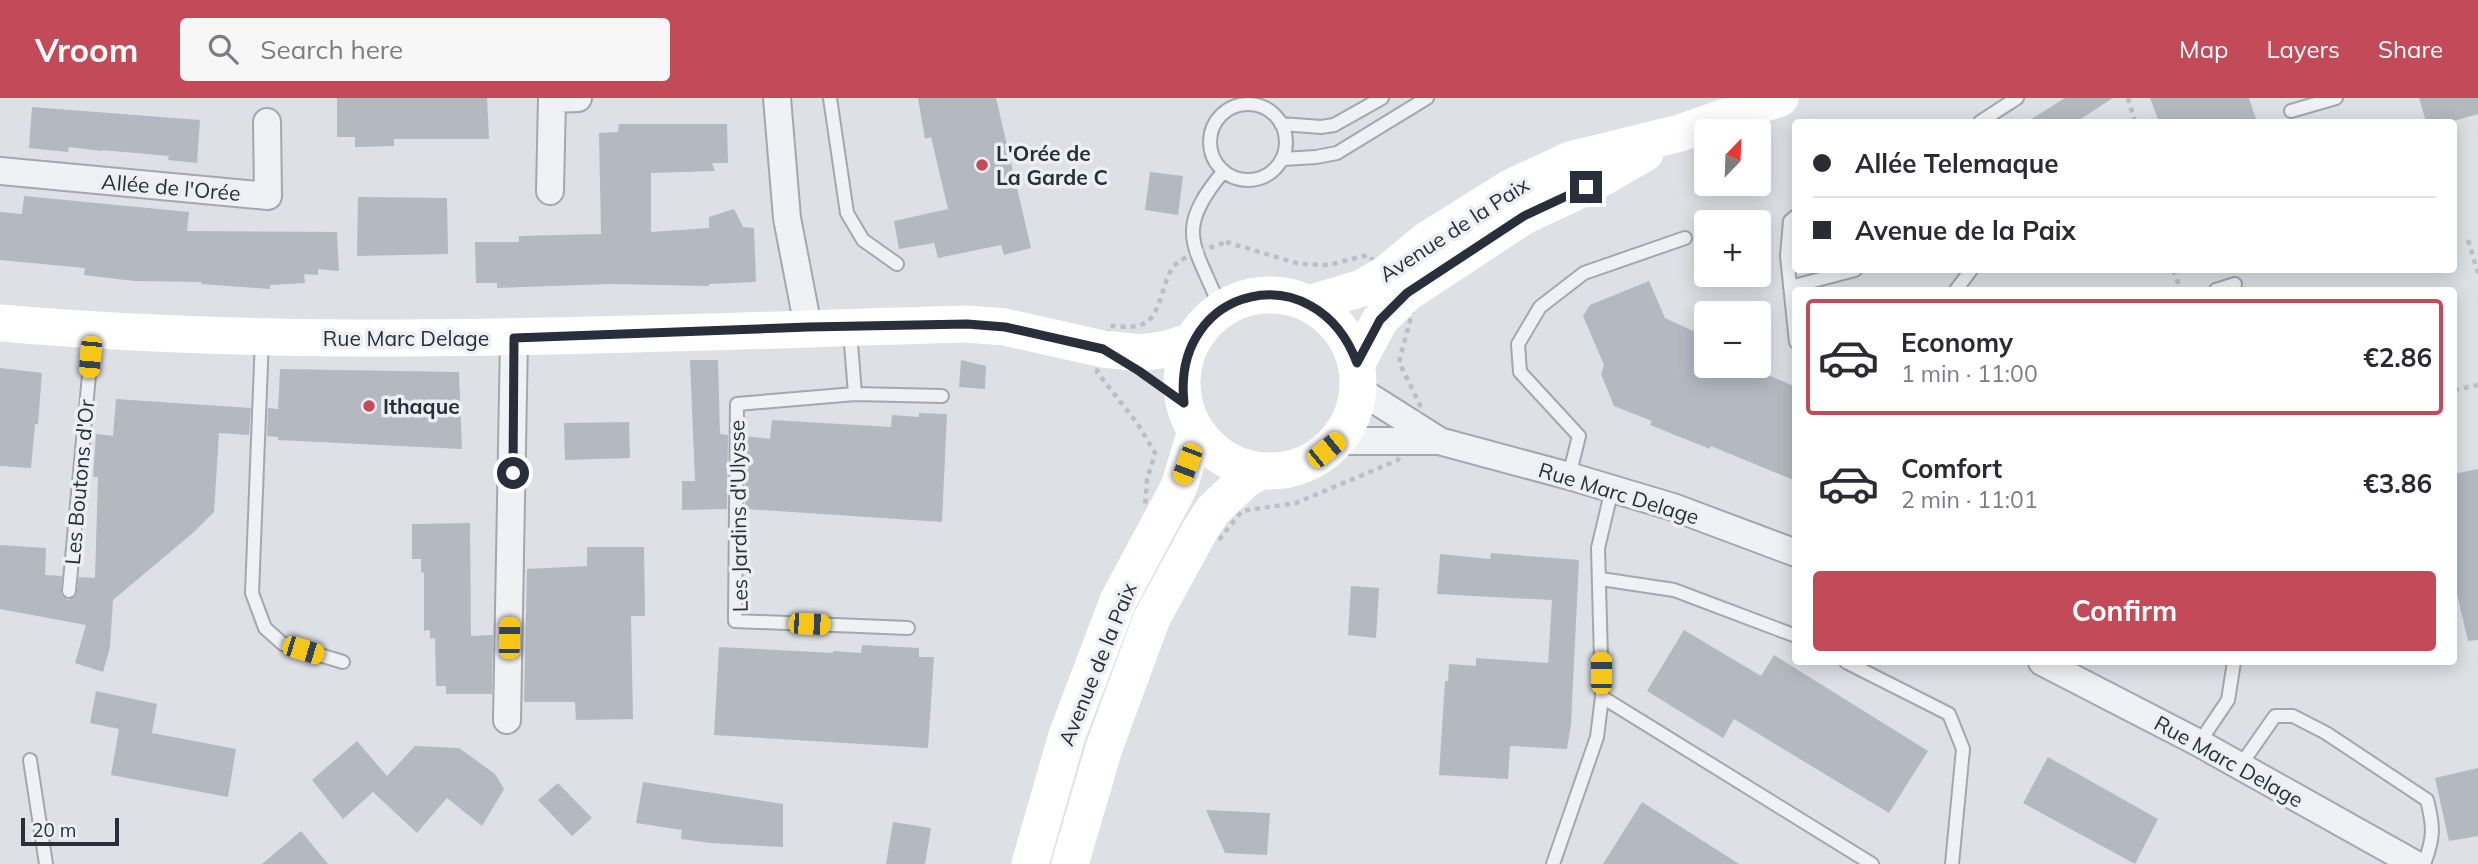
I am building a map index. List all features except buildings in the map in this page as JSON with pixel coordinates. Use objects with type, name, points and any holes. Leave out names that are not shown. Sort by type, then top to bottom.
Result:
[{"type":"main road","name":"Avenue de la Paix","points":[[1309,304],[1362,288],[1387,273],[1427,240],[1512,187],[1570,160],[1680,133],[1780,98]]},
{"type":"main road","name":"Avenue de la Paix","points":[[1358,376],[1380,320],[1407,293],[1524,216],[1586,187],[1680,133]]},
{"type":"main road","points":[[1265,295],[1289,297],[1309,304],[1326,314],[1350,344],[1358,376],[1355,408],[1348,426],[1338,441],[1316,459],[1289,470],[1261,471],[1235,465],[1213,450],[1190,417],[1183,372],[1192,341],[1205,324],[1221,310],[1242,299],[1265,295]]},
{"type":"main road","name":"Rue Marc Delage","points":[[0,323],[93,331],[262,338],[514,338],[967,324],[1005,327],[1103,349],[1141,353],[1192,341]]},
{"type":"main road","name":"Rue Marc Delage","points":[[1103,349],[1139,371],[1190,417]]},
{"type":"main road","name":"Avenue de la Paix","points":[[1030,864],[1067,735],[1108,625],[1179,487],[1190,417]]},
{"type":"main road","name":"Avenue de la Paix","points":[[1070,864],[1104,748],[1152,618],[1213,510],[1230,492],[1261,471]]},
{"type":"street","points":[[550,191],[552,99],[578,98]]},
{"type":"street","points":[[777,98],[787,218],[808,327]]},
{"type":"street","name":"Allée de l'Orée","points":[[0,171],[268,196],[267,122]]},
{"type":"street","points":[[507,720],[514,338]]},
{"type":"street","name":"Rue Marc Delage","points":[[1358,376],[1439,441]]},
{"type":"street","name":"Rue Marc Delage","points":[[1338,441],[1439,441],[1612,489],[1723,525],[1792,551]]},
{"type":"street","name":"Rue Marc Delage","points":[[2048,665],[2199,743],[2415,864]]},
{"type":"lane","points":[[830,98],[847,213],[863,240],[897,264]]},
{"type":"lane","points":[[1281,124],[1321,127],[1334,125],[1382,98]]},
{"type":"lane","points":[[1283,159],[1337,153],[1427,98]]},
{"type":"lane","points":[[1985,119],[2017,98]]},
{"type":"lane","points":[[2291,111],[2336,98]]},
{"type":"lane","points":[[1254,104],[1267,109],[1277,117],[1287,140],[1283,159],[1271,174],[1259,179],[1246,181],[1234,178],[1223,172],[1210,150],[1213,127],[1220,116],[1230,108],[1254,104]]},
{"type":"lane","points":[[1221,310],[1196,253],[1192,236],[1194,215],[1205,193],[1223,172]]},
{"type":"lane","points":[[1792,219],[1787,256],[1792,305]]},
{"type":"lane","points":[[1569,476],[1579,436],[1520,372],[1518,344],[1540,307],[1584,273],[1685,238]]},
{"type":"lane","points":[[1790,287],[1844,273]]},
{"type":"lane","points":[[2226,287],[2235,284]]},
{"type":"lane","points":[[850,327],[855,394]]},
{"type":"lane","name":"Les Boutons d'Or","points":[[69,590],[93,331]]},
{"type":"lane","points":[[262,338],[252,593],[265,628],[283,644],[343,662]]},
{"type":"lane","name":"Les Jardins d'Ulysse","points":[[908,628],[735,621],[737,404],[855,394],[943,396]]},
{"type":"lane","points":[[1553,864],[1597,737],[1602,697],[1601,579],[1598,548],[1612,489]]},
{"type":"lane","points":[[1601,579],[1674,590],[1792,634]]},
{"type":"lane","points":[[1852,665],[1949,714],[1963,749],[1952,864]]},
{"type":"lane","points":[[2199,743],[2228,700],[2234,665]]},
{"type":"lane","points":[[1602,697],[1872,864]]},
{"type":"lane","points":[[2240,766],[2275,716],[2292,716],[2326,733],[2427,800],[2434,824],[2431,845],[2424,864]]},
{"type":"lane","points":[[30,760],[46,864]]},
{"type":"path","points":[[2128,98],[2135,119]]},
{"type":"path","points":[[2468,240],[2478,273]]},
{"type":"path","points":[[1145,506],[1147,480],[1155,453],[1137,424],[1103,349],[1155,313],[1169,275],[1177,264],[1196,253],[1226,242],[1300,264],[1328,265],[1368,255],[1380,265]]},
{"type":"path","points":[[1415,302],[1399,362],[1422,407]]},
{"type":"path","points":[[2457,389],[2478,385]]},
{"type":"path","points":[[1218,541],[1242,511],[1296,503],[1398,460]]},
{"type":"place","name":"L'Orée de La Garde C","points":[[982,165]]},
{"type":"place","name":"Ithaque","points":[[369,406]]},
{"type":"route","points":[[513,473],[514,338],[808,327],[967,324],[1005,327],[1103,349],[1184,403],[1182,382],[1192,341],[1205,324],[1221,310],[1242,299],[1265,295],[1289,297],[1309,304],[1326,314],[1339,328],[1350,344],[1357,363],[1380,320],[1407,293],[1524,216],[1586,187]]}]
